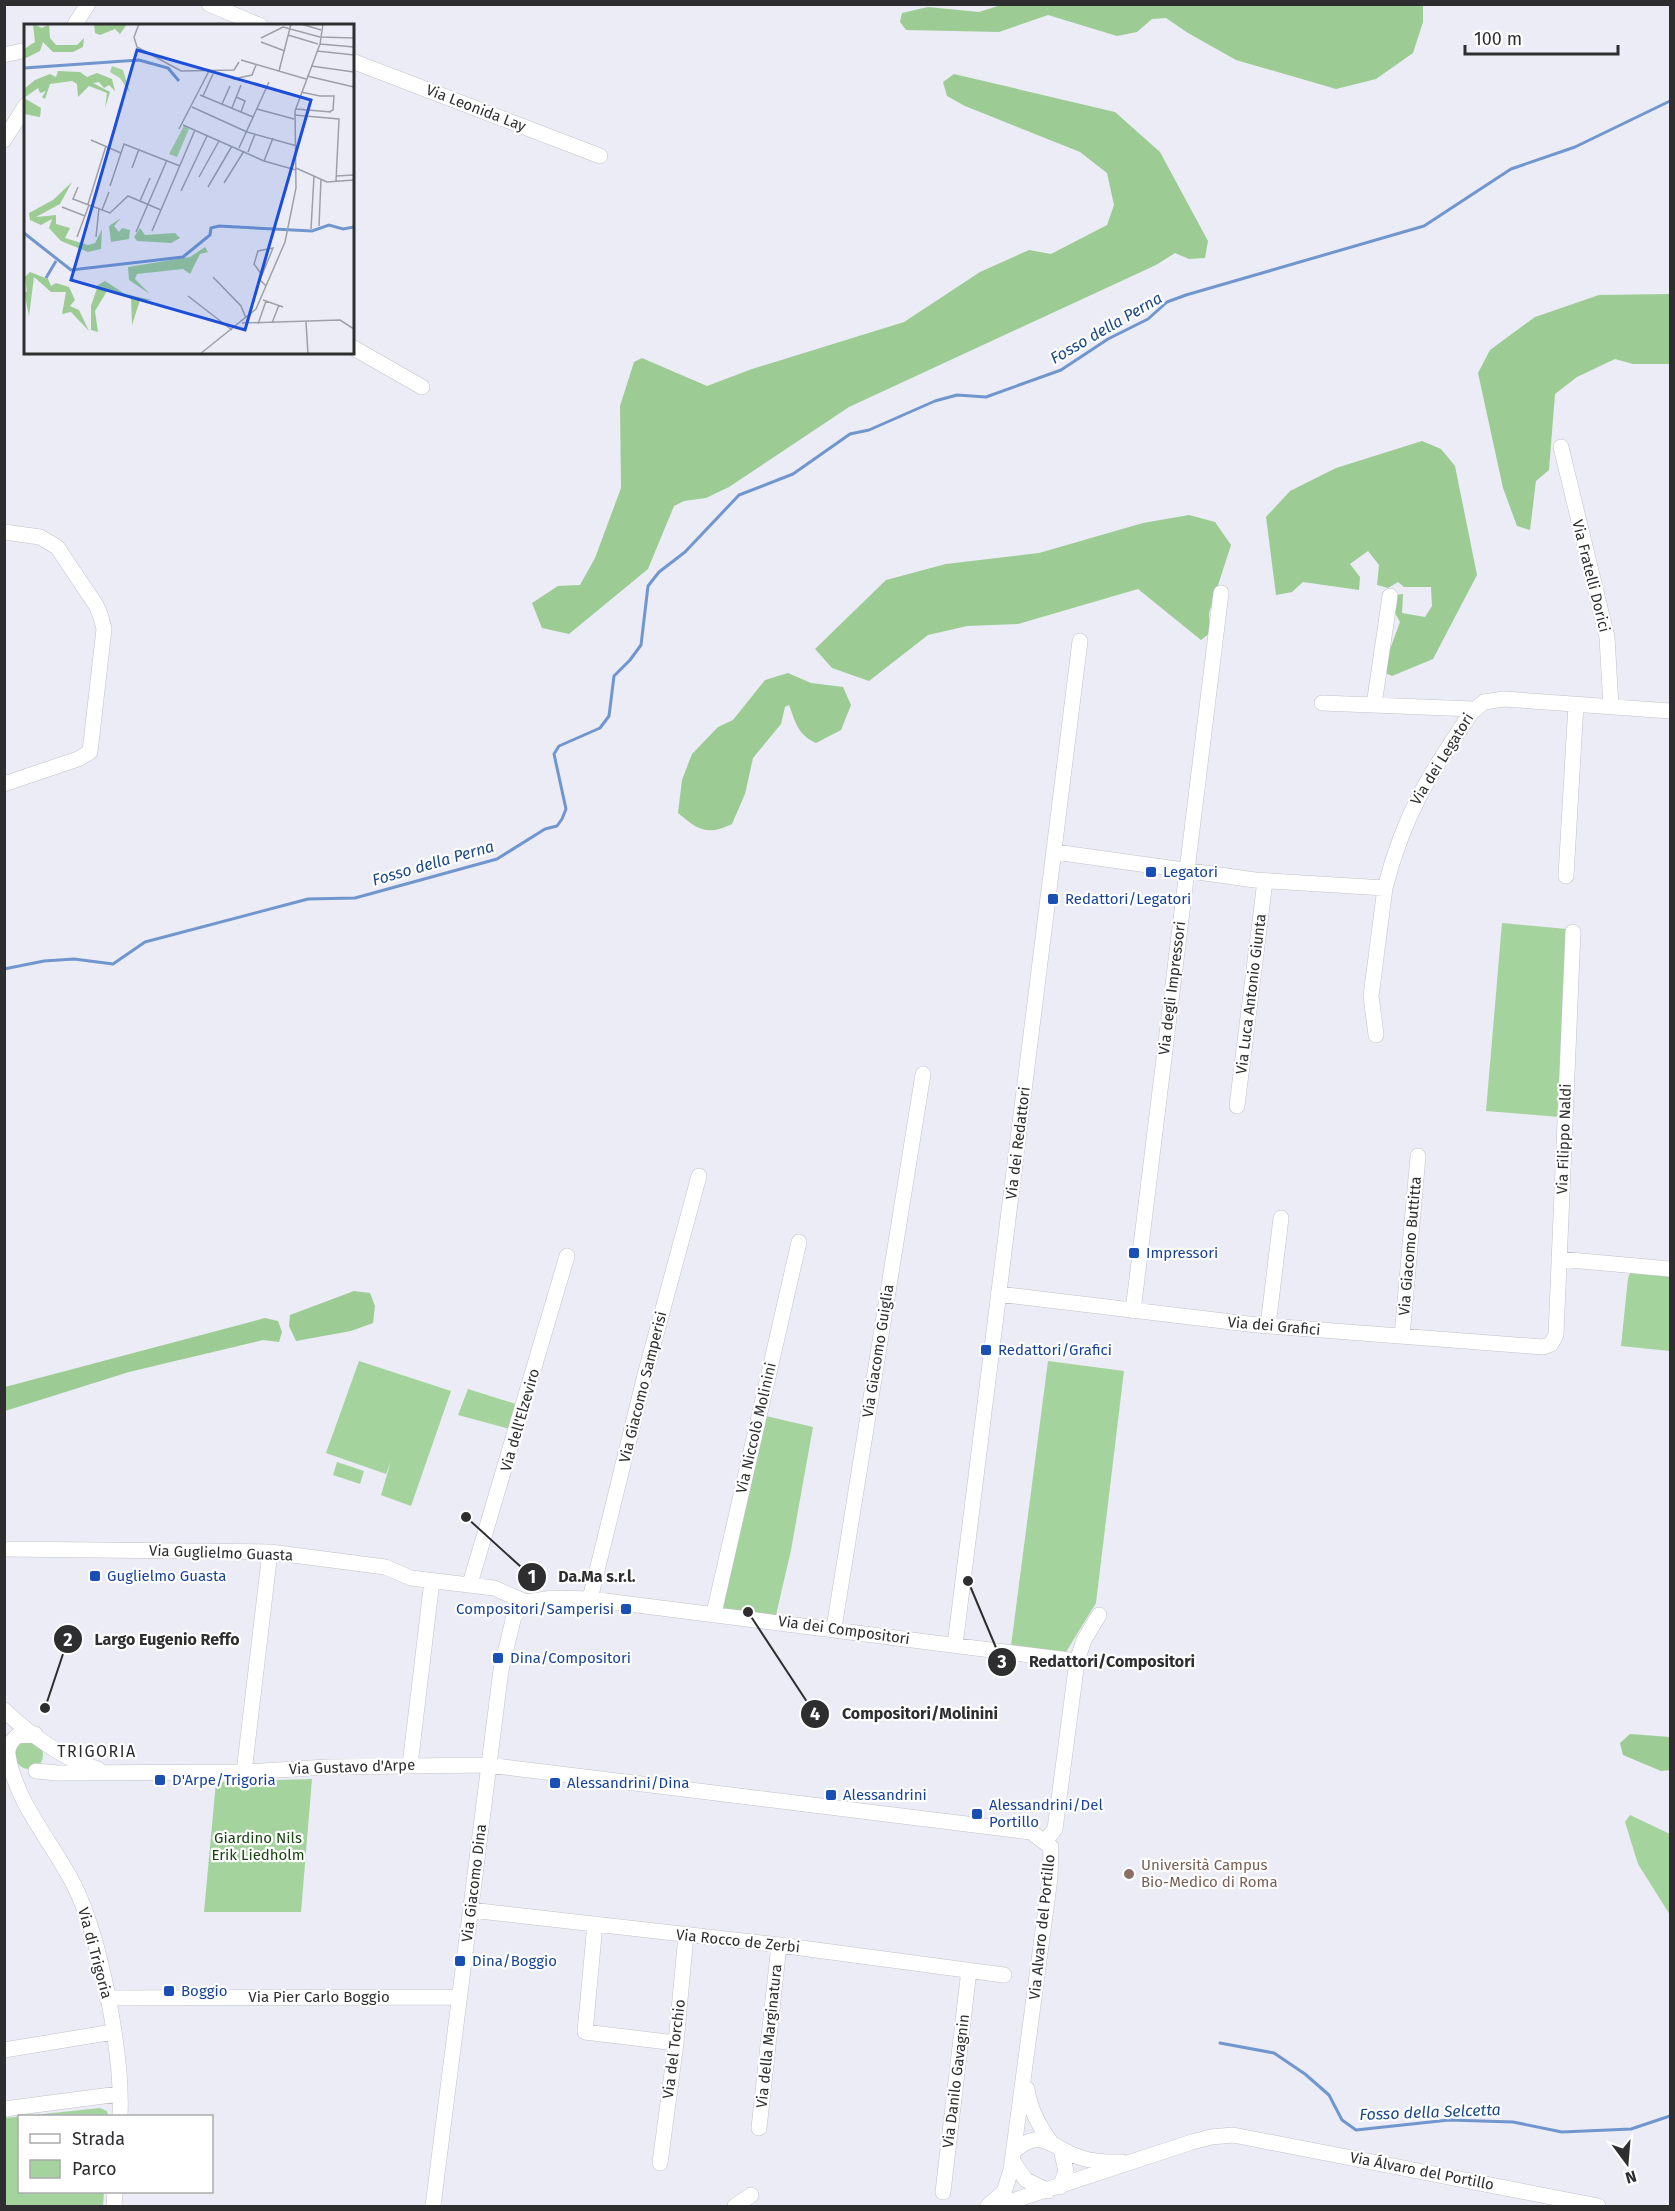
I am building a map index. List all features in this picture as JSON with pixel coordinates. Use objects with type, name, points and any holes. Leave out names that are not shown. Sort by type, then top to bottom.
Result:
[{"type":"street","points":[[75,24],[88,4]]},
{"type":"street","points":[[209,4],[256,24]]},
{"type":"street","points":[[4,55],[24,50]]},
{"type":"street","name":"Via Leonida Lay","points":[[354,62],[600,156]]},
{"type":"street","points":[[4,140],[24,111]]},
{"type":"street","points":[[354,348],[422,387]]},
{"type":"street","name":"Via Fratelli Dorici","points":[[1561,447],[1607,637],[1611,707]]},
{"type":"street","points":[[4,532],[40,537],[57,547],[96,605],[104,629],[90,752],[4,784]]},
{"type":"street","name":"Via degli Impressori","points":[[1133,1311],[1221,593]]},
{"type":"street","points":[[1374,705],[1390,596]]},
{"type":"street","name":"Via dei Redattori","points":[[955,1645],[1080,641]]},
{"type":"street","name":"Via dei Legatori","points":[[1376,1035],[1371,996],[1385,888],[1399,837],[1414,803],[1473,710],[1484,702],[1500,699],[1671,711]]},
{"type":"street","points":[[1322,703],[1473,710]]},
{"type":"street","points":[[1566,876],[1576,704]]},
{"type":"street","points":[[1055,852],[1265,881],[1385,888]]},
{"type":"street","name":"Via Luca Antonio Giunta","points":[[1237,1106],[1265,881]]},
{"type":"street","name":"Via Filippo Naldi","points":[[1551,1344],[1556,1338],[1573,932]]},
{"type":"street","name":"Via Giacomo Guiglia","points":[[834,1628],[923,1074]]},
{"type":"street","name":"Via Giacomo Buttitta","points":[[1402,1336],[1418,1156]]},
{"type":"street","name":"Via Giacomo Samperisi","points":[[590,1599],[645,1375],[699,1176]]},
{"type":"street","points":[[1269,1326],[1281,1218]]},
{"type":"street","name":"Via Niccolò Molinini","points":[[714,1613],[799,1242]]},
{"type":"street","name":"Via dell'Elzeviro","points":[[470,1584],[567,1256]]},
{"type":"street","points":[[1559,1260],[1671,1269]]},
{"type":"street","name":"Via dei Grafici","points":[[998,1294],[1269,1326],[1543,1347],[1551,1344]]},
{"type":"street","name":"Via Guglielmo Guasta","points":[[4,1549],[270,1552],[385,1568],[411,1578],[470,1584]]},
{"type":"street","points":[[244,1772],[270,1552]]},
{"type":"street","points":[[470,1584],[503,1590],[526,1602]]},
{"type":"street","points":[[410,1765],[431,1589]]},
{"type":"street","name":"Via dei Compositori","points":[[526,1602],[553,1598],[590,1599],[834,1628],[1077,1661]]},
{"type":"street","name":"Via Giacomo Dina","points":[[433,2206],[507,1640],[514,1616],[526,1602]]},
{"type":"street","name":"Via Alvaro del Portillo","points":[[988,2206],[1004,2192],[1013,2156],[1052,1854],[1046,1840],[1054,1829],[1077,1661],[1084,1640],[1099,1615]]},
{"type":"street","points":[[4,1710],[40,1738],[48,1755],[46,1761],[28,1783],[25,1803]]},
{"type":"street","points":[[36,1771],[19,1770],[8,1752],[17,1736],[40,1738]]},
{"type":"street","name":"Via Gustavo d'Arpe","points":[[40,1738],[83,1764],[107,1771]]},
{"type":"street","name":"Via di Trigoria","points":[[8,1752],[18,1790],[82,1903],[107,1998],[120,2094],[120,2115]]},
{"type":"street","name":"Via Gustavo d'Arpe","points":[[36,1771],[58,1773],[244,1772],[410,1765],[489,1765],[1009,1827],[1031,1832],[1046,1840]]},
{"type":"street","name":"Via Rocco de Zerbi","points":[[471,1910],[779,1945],[1005,1975]]},
{"type":"street","points":[[595,1924],[585,2032],[676,2043]]},
{"type":"street","name":"Via del Torchio","points":[[660,2163],[676,2043],[686,1935]]},
{"type":"street","name":"Via della Marginatura","points":[[759,2128],[779,1945]]},
{"type":"street","name":"Via Danilo Gavagnin","points":[[943,2192],[969,1970]]},
{"type":"street","name":"Via Pier Carlo Boggio","points":[[107,1998],[459,1997]]},
{"type":"street","points":[[4,2050],[113,2032]]},
{"type":"street","name":"Via Alvaro del Portillo","points":[[1025,2071],[1029,2104],[1055,2145]]},
{"type":"street","points":[[4,2109],[120,2094]]},
{"type":"street","name":"Via Álvaro del Portillo","points":[[1134,2162],[1210,2137],[1246,2136],[1598,2206]]},
{"type":"street","points":[[1054,2189],[1026,2180],[1013,2156],[1033,2140],[1055,2145],[1087,2159],[1134,2162]]},
{"type":"street","points":[[1054,2189],[1066,2171],[1055,2145]]},
{"type":"street","points":[[997,2206],[1134,2162]]},
{"type":"street","points":[[735,2206],[751,2195]]},
{"type":"green space","points":[[1004,4],[1423,4],[1423,22],[1413,53],[1376,79],[1336,89],[1236,60],[1166,18],[1152,19],[1137,32],[1117,36],[1048,15],[999,32],[906,30],[900,22],[902,13],[928,7],[979,12]]},
{"type":"green space","points":[[954,74],[1115,112],[1160,152],[1208,241],[1205,258],[1189,259],[1175,253],[1156,265],[849,407],[729,487],[706,498],[684,501],[674,506],[648,569],[569,634],[542,628],[532,603],[558,586],[580,585],[595,558],[621,488],[620,406],[634,362],[642,358],[707,386],[752,369],[904,322],[980,272],[1029,250],[1051,254],[1107,225],[1114,205],[1107,173],[1080,152],[965,106],[947,96],[943,82]]},
{"type":"green space","points":[[1670,294],[1670,364],[1633,364],[1615,359],[1577,377],[1555,394],[1549,470],[1536,481],[1530,530],[1517,526],[1503,488],[1478,373],[1490,350],[1535,317],[1599,295]]},
{"type":"green space","points":[[1422,441],[1441,449],[1455,466],[1477,575],[1433,659],[1392,676],[1382,671],[1400,622],[1394,611],[1395,595],[1403,594],[1402,613],[1425,617],[1432,606],[1431,587],[1404,587],[1398,582],[1388,588],[1377,585],[1379,565],[1368,551],[1350,564],[1360,577],[1359,590],[1303,582],[1292,592],[1276,595],[1266,517],[1290,491],[1336,468]]},
{"type":"green space","points":[[1189,515],[1215,522],[1231,545],[1209,613],[1210,633],[1201,640],[1138,589],[1018,624],[967,626],[928,635],[869,681],[832,668],[815,649],[886,580],[946,564],[1039,553],[1143,523]]},
{"type":"green space","points":[[788,673],[811,683],[843,687],[851,705],[841,730],[816,743],[801,732],[789,705],[785,707],[781,724],[753,758],[745,794],[732,824],[709,830],[691,824],[678,813],[682,780],[692,754],[718,727],[733,720],[765,680]]},
{"type":"green space","points":[[1502,923],[1567,929],[1559,1117],[1486,1111]]},
{"type":"green space","points":[[1631,1271],[1670,1277],[1670,1351],[1621,1346],[1628,1278]]},
{"type":"green space","points":[[354,1291],[370,1293],[375,1306],[373,1323],[351,1331],[296,1341],[289,1326],[290,1315]]},
{"type":"green space","points":[[265,1318],[278,1321],[282,1332],[279,1342],[263,1340],[129,1372],[5,1411],[5,1387]]},
{"type":"green space","points":[[359,1361],[451,1391],[411,1506],[381,1495],[391,1461],[386,1474],[326,1453]]},
{"type":"green space","points":[[1048,1361],[1124,1371],[1096,1603],[1066,1652],[1011,1646]]},
{"type":"green space","points":[[468,1389],[516,1404],[510,1429],[458,1415]]},
{"type":"green space","points":[[766,1416],[813,1427],[791,1550],[776,1615],[725,1610],[721,1601]]},
{"type":"green space","points":[[337,1462],[364,1471],[360,1484],[333,1475]]},
{"type":"green space","points":[[1630,1734],[1670,1737],[1670,1770],[1661,1771],[1623,1755],[1620,1743]]},
{"type":"green space","points":[[29,1741],[39,1745],[43,1755],[39,1765],[29,1769],[19,1765],[15,1755],[19,1745]]},
{"type":"green space","name":"Giardino Nils Erik Liedholm","points":[[312,1779],[301,1912],[204,1912],[216,1782]]},
{"type":"green space","points":[[1630,1815],[1670,1834],[1670,1915],[1638,1864],[1625,1822]]},
{"type":"green space","points":[[100,2108],[107,2111],[108,2115],[34,2115]]},
{"type":"green space","points":[[18,2116],[18,2193],[104,2193],[103,2206],[5,2206],[5,2118]]},
{"type":"waterway","name":"Fosso della Perna","points":[[4,969],[44,961],[74,959],[113,964],[145,942],[308,899],[355,898],[497,859],[545,829],[557,826],[562,819],[566,809],[554,754],[559,746],[600,728],[609,716],[614,676],[641,645],[648,586],[659,572],[685,552],[739,495],[793,474],[850,434],[869,430],[935,401],[957,395],[986,397],[1061,370],[1108,339],[1148,319],[1167,302],[1424,226],[1511,169],[1575,147],[1670,101]]},
{"type":"waterway","name":"Fosso della Selcetta","points":[[1220,2043],[1274,2053],[1305,2074],[1329,2095],[1342,2120],[1356,2130],[1449,2120],[1513,2122],[1562,2132],[1631,2129],[1670,2116]]},
{"type":"place","name":"Legatori","points":[[1151,872]]},
{"type":"place","name":"Redattori/Legatori","points":[[1053,899]]},
{"type":"place","name":"Impressori","points":[[1134,1253]]},
{"type":"place","name":"Redattori/Grafici","points":[[986,1350]]},
{"type":"place","name":"Da.Ma s.r.l.","points":[[466,1517]]},
{"type":"place","name":"Guglielmo Guasta","points":[[95,1576]]},
{"type":"place","name":"Redattori/Compositori","points":[[968,1581]]},
{"type":"place","name":"Compositori/Samperisi","points":[[626,1609]]},
{"type":"place","name":"Compositori/Molinini","points":[[748,1612]]},
{"type":"place","name":"Dina/Compositori","points":[[498,1658]]},
{"type":"place","name":"Largo Eugenio Reffo","points":[[45,1708]]},
{"type":"place","name":"D'Arpe/Trigoria","points":[[160,1780]]},
{"type":"place","name":"Alessandrini/Dina","points":[[555,1783]]},
{"type":"place","name":"Alessandrini","points":[[831,1795]]},
{"type":"place","name":"Alessandrini/Del Portillo","points":[[977,1814]]},
{"type":"place","name":"Università Campus Bio-Medico di Roma","points":[[1129,1874]]},
{"type":"place","name":"Dina/Boggio","points":[[460,1961]]},
{"type":"place","name":"Boggio","points":[[169,1991]]},
{"type":"district","name":"TRIGORIA","points":[[97,1751]]}]
